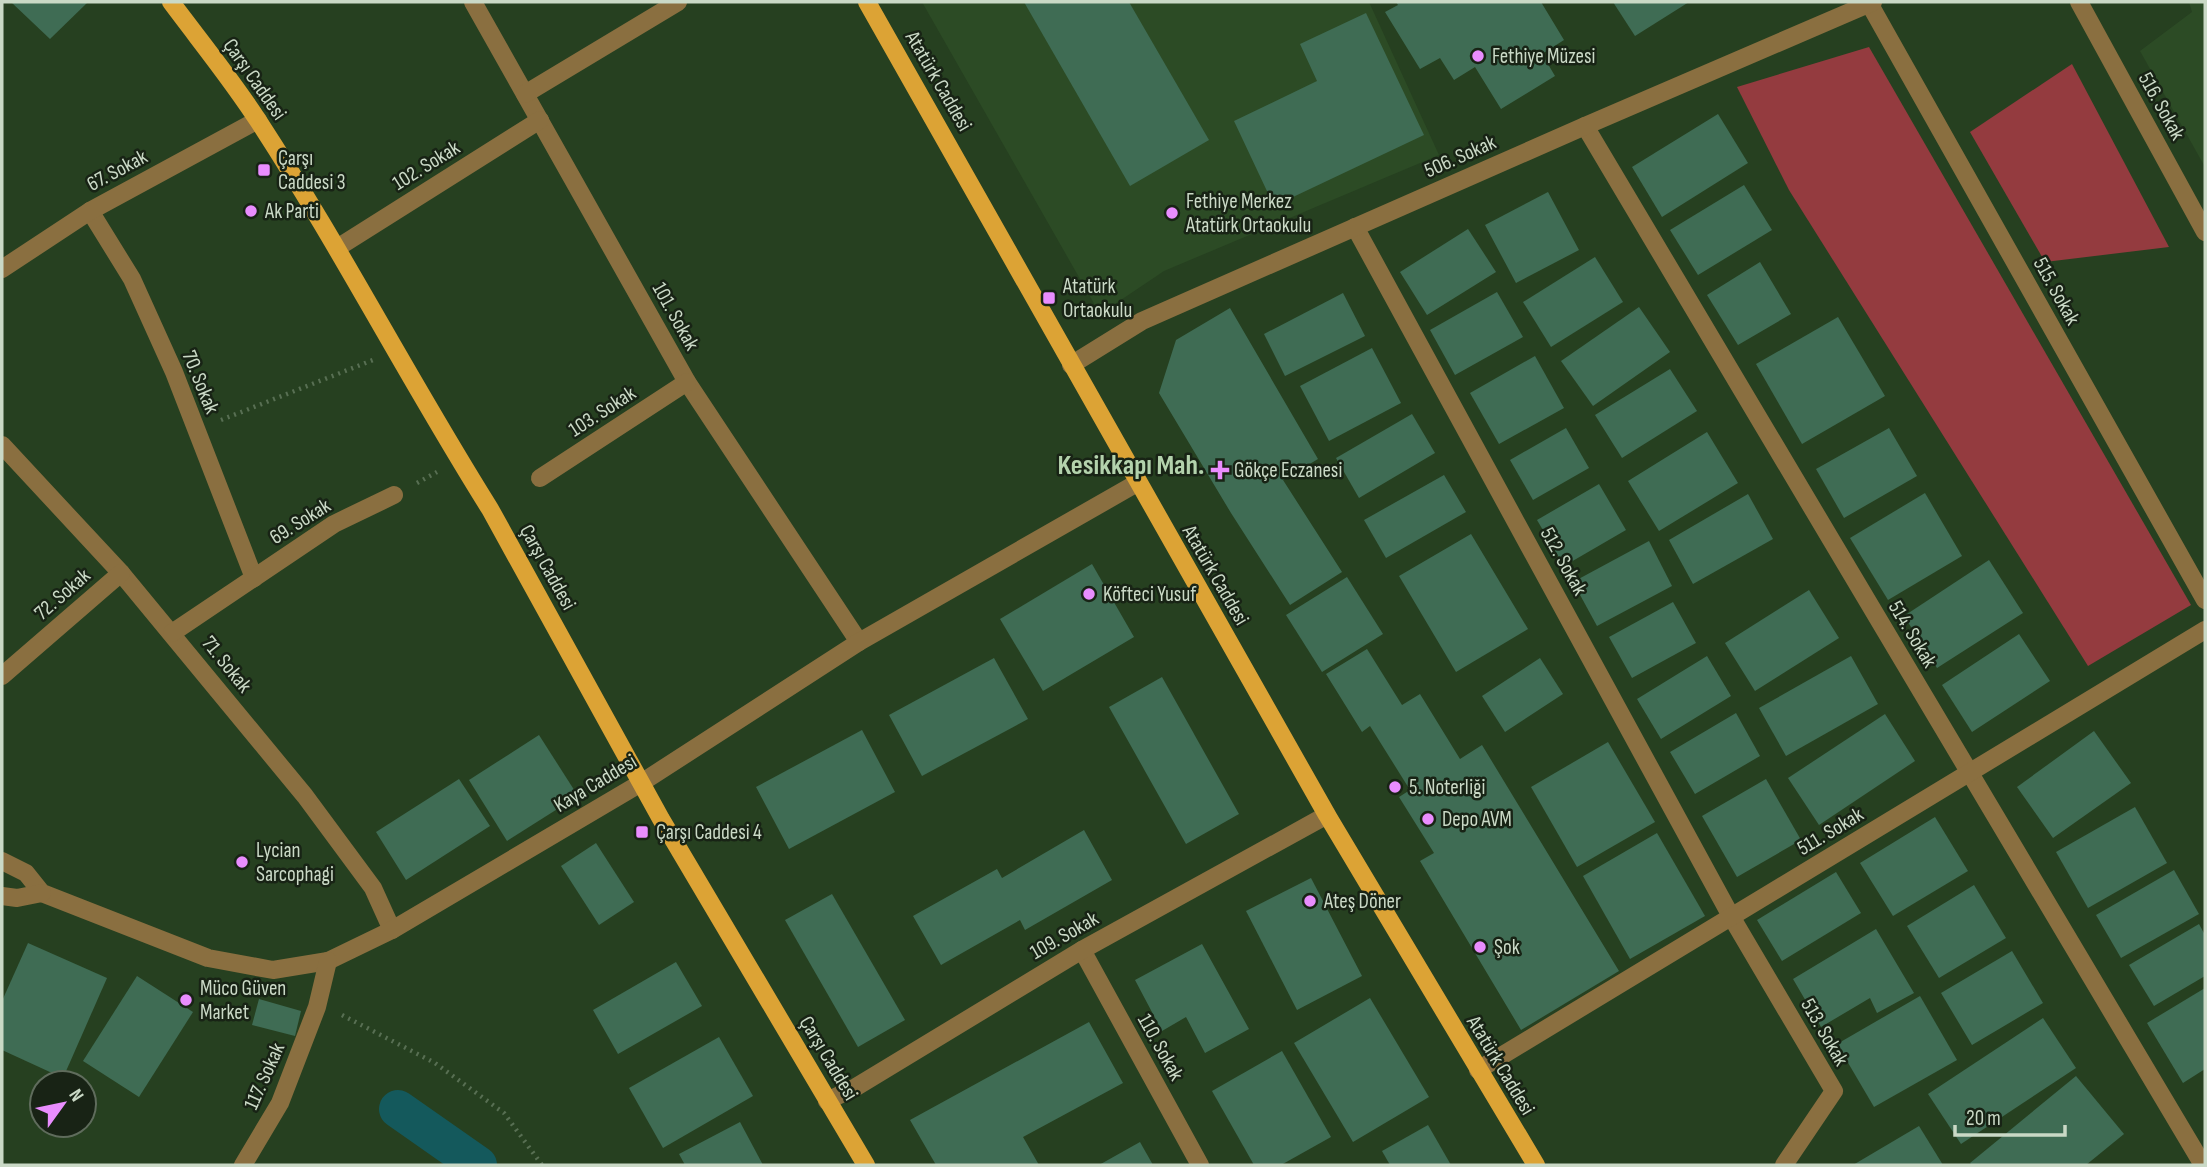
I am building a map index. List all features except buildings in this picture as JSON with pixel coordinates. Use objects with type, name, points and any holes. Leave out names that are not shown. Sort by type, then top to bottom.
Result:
[{"type":"main road","name":"Çarşı Caddesi","points":[[171,2],[258,120],[337,248],[490,509],[641,783],[866,1165]]},
{"type":"main road","name":"Atatürk Caddesi","points":[[867,2],[1326,815],[1536,1165]]},
{"type":"street","name":"101. Sokak","points":[[473,2],[687,382],[859,642]]},
{"type":"street","points":[[525,94],[678,2]]},
{"type":"street","name":"516. Sokak","points":[[2079,2],[2205,232]]},
{"type":"street","name":"506. Sokak","points":[[1071,365],[1143,321],[1871,3]]},
{"type":"street","name":"515. Sokak","points":[[1871,3],[2205,600]]},
{"type":"street","name":"67. Sokak","points":[[2,269],[90,211],[258,120]]},
{"type":"street","name":"102. Sokak","points":[[337,248],[540,120]]},
{"type":"street","name":"514. Sokak","points":[[1585,126],[2203,1165]]},
{"type":"street","name":"70. Sokak","points":[[90,211],[132,279],[197,430],[254,578]]},
{"type":"street","name":"512. Sokak","points":[[1355,227],[1732,918]]},
{"type":"street","name":"103. Sokak","points":[[541,478],[687,382]]},
{"type":"street","name":"71. Sokak","points":[[2,445],[121,573],[312,806],[373,888],[392,930]]},
{"type":"street","name":"Kaya Caddesi","points":[[2,861],[26,873],[42,893],[208,958],[273,970],[328,961],[392,930],[641,783],[859,642],[1137,483]]},
{"type":"street","name":"69. Sokak","points":[[172,633],[334,524],[394,495]]},
{"type":"street","name":"72. Sokak","points":[[2,676],[121,573]]},
{"type":"street","name":"511. Sokak","points":[[1478,1070],[2205,630]]},
{"type":"street","name":"109. Sokak","points":[[827,1101],[856,1087],[1082,950],[1326,815]]},
{"type":"street","name":"Kaya Caddesi","points":[[2,896],[17,898],[42,893]]},
{"type":"street","name":"513. Sokak","points":[[1732,918],[1833,1091],[1784,1165]]},
{"type":"street","name":"110. Sokak","points":[[1082,950],[1200,1165]]},
{"type":"street","name":"117. Sokak","points":[[243,1165],[280,1103],[317,1007],[328,961]]},
{"type":"path","points":[[197,430],[397,351]]},
{"type":"path","points":[[394,495],[459,460]]},
{"type":"path","points":[[317,1007],[350,1018],[435,1063],[504,1113],[542,1165]]},
{"type":"shaded area","name":"Fethiye Merkez Atatürk Ortaokulu","points":[[922,2],[1369,2],[1439,155],[1164,271],[1100,314]]},
{"type":"shaded area","points":[[2189,2],[2205,2],[2205,167],[2140,51],[2192,12]]},
{"type":"shaded area","points":[[1869,47],[2191,605],[2088,666],[1789,190],[1737,87]]},
{"type":"shaded area","points":[[2072,64],[2169,247],[2045,262],[1970,132]]},
{"type":"waterway","points":[[398,1109],[478,1165]]},
{"type":"place","name":"Fethiye Müzesi","points":[[1478,56]]},
{"type":"place","name":"Çarşı Caddesi 3","points":[[264,170]]},
{"type":"place","name":"Ak Parti","points":[[251,211]]},
{"type":"place","name":"Fethiye Merkez Atatürk Ortaokulu","points":[[1172,213]]},
{"type":"place","name":"Atatürk Ortaokulu","points":[[1049,298]]},
{"type":"place","name":"Gökçe Eczanesi","points":[[1220,470]]},
{"type":"place","name":"Köfteci Yusuf","points":[[1089,594]]},
{"type":"place","name":"5. Noterliği","points":[[1395,787]]},
{"type":"place","name":"Depo AVM","points":[[1428,819]]},
{"type":"place","name":"Çarşı Caddesi 4","points":[[642,832]]},
{"type":"place","name":"Lycian Sarcophagi","points":[[242,862]]},
{"type":"place","name":"Ateş Döner","points":[[1310,901]]},
{"type":"place","name":"Şok","points":[[1480,947]]},
{"type":"place","name":"Müco Güven Market","points":[[186,1000]]},
{"type":"district","name":"Kesikkapı Mah.","points":[[1131,464]]}]
